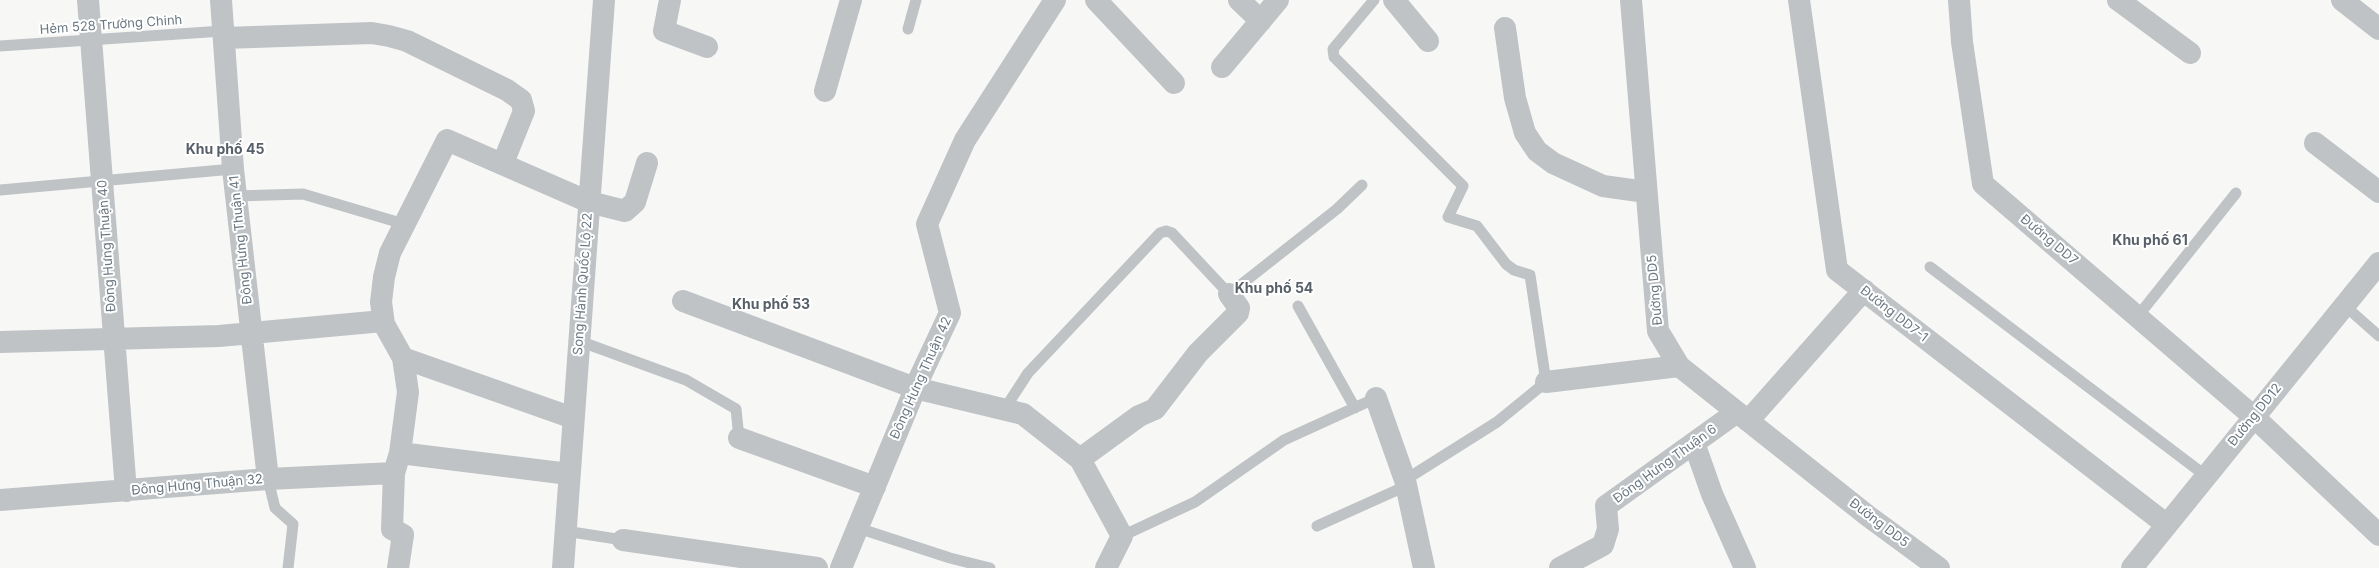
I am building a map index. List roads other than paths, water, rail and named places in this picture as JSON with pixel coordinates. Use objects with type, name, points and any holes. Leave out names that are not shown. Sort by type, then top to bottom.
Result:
[{"type":"street","name":"Đông Hưng Thuận 40","points":[[88,0],[126,491]]},
{"type":"street","name":"Đông Hưng Thuận 41","points":[[221,0],[233,169],[268,479]]},
{"type":"street","name":"Song Hành Quốc Lộ 22","points":[[563,568],[604,0]]},
{"type":"street","points":[[670,0],[664,31],[707,46]]},
{"type":"street","points":[[825,91],[851,0]]},
{"type":"street","name":"Đông Hưng Thuận 42","points":[[841,568],[915,388],[950,313],[927,224],[965,140],[1055,0]]},
{"type":"street","points":[[1096,0],[1174,83]]},
{"type":"street","points":[[1239,0],[1261,21]]},
{"type":"street","points":[[1222,67],[1278,0]]},
{"type":"street","points":[[1394,0],[1428,41]]},
{"type":"street","name":"Đường DD5","points":[[1631,0],[1658,331],[1679,366],[1868,516],[1939,568]]},
{"type":"street","name":"Đường DD7-1","points":[[1799,0],[1837,270],[2167,524]]},
{"type":"street","name":"Đường DD7","points":[[1959,0],[1962,42],[1983,184],[2254,417],[2379,535]]},
{"type":"street","points":[[2118,0],[2190,53]]},
{"type":"street","points":[[2342,0],[2379,29]]},
{"type":"street","points":[[1505,28],[1515,98],[1525,133],[1537,151],[1553,164],[1603,186],[1646,192]]},
{"type":"street","points":[[224,34],[372,33],[407,41],[506,90],[521,100],[524,111],[503,163]]},
{"type":"street","points":[[398,568],[403,535],[392,529],[397,463],[408,392],[403,358],[383,321],[381,302],[384,277],[390,253],[447,140],[503,163],[589,202],[625,211],[631,208],[635,202],[647,163]]},
{"type":"street","points":[[2315,143],[2379,192]]},
{"type":"street","name":"Đường DD12","points":[[2132,568],[2379,263]]},
{"type":"street","name":"Đông Hưng Thuận 6","points":[[1567,566],[1603,545],[1608,529],[1606,506],[1694,443],[1742,416],[1864,290]]},
{"type":"street","points":[[1080,459],[1139,416],[1158,405],[1198,353],[1238,313],[1239,308],[1229,294]]},
{"type":"street","points":[[683,301],[915,388],[1023,414],[1080,459],[1122,536],[1106,568]]},
{"type":"street","points":[[0,342],[251,334],[383,321]]},
{"type":"street","points":[[403,358],[573,418]]},
{"type":"street","points":[[1546,382],[1679,366]]},
{"type":"street","points":[[1376,398],[1405,483],[1424,568]]},
{"type":"street","points":[[739,438],[875,487]]},
{"type":"street","points":[[1694,443],[1712,494],[1745,568]]},
{"type":"street","name":"Đông Hưng Thuận 32","points":[[0,500],[268,479],[397,463],[569,474]]},
{"type":"street","points":[[623,540],[817,568]]},
{"type":"lane","points":[[908,29],[916,0]]},
{"type":"lane","points":[[1316,526],[1405,483],[1496,422],[1546,382],[1530,275],[1514,270],[1506,264],[1477,226],[1448,217],[1463,186],[1334,57],[1333,49],[1374,0]]},
{"type":"lane","name":"Hẻm 528 Trường Chinh","points":[[0,46],[224,34]]},
{"type":"lane","points":[[0,190],[102,183],[233,169]]},
{"type":"lane","points":[[1004,410],[1028,373],[1160,233],[1166,231],[1172,233],[1229,294],[1337,209],[1362,185]]},
{"type":"lane","points":[[2138,316],[2236,193]]},
{"type":"lane","points":[[236,196],[303,194],[404,224]]},
{"type":"lane","points":[[1930,267],[2206,476]]},
{"type":"lane","points":[[2344,305],[2379,336]]},
{"type":"lane","points":[[1298,306],[1355,408]]},
{"type":"lane","points":[[579,341],[686,380],[736,409],[739,438]]},
{"type":"lane","points":[[1122,536],[1195,502],[1284,440],[1376,398]]},
{"type":"lane","points":[[268,479],[275,508],[293,524],[288,568]]},
{"type":"lane","points":[[858,528],[950,558],[990,568]]},
{"type":"lane","points":[[565,531],[623,540]]},
{"type":"district","name":"Khu phố 45","points":[[225,150]]},
{"type":"district","name":"Khu phố 61","points":[[2150,241]]},
{"type":"district","name":"Khu phố 54","points":[[1274,289]]},
{"type":"district","name":"Khu phố 53","points":[[771,305]]}]
